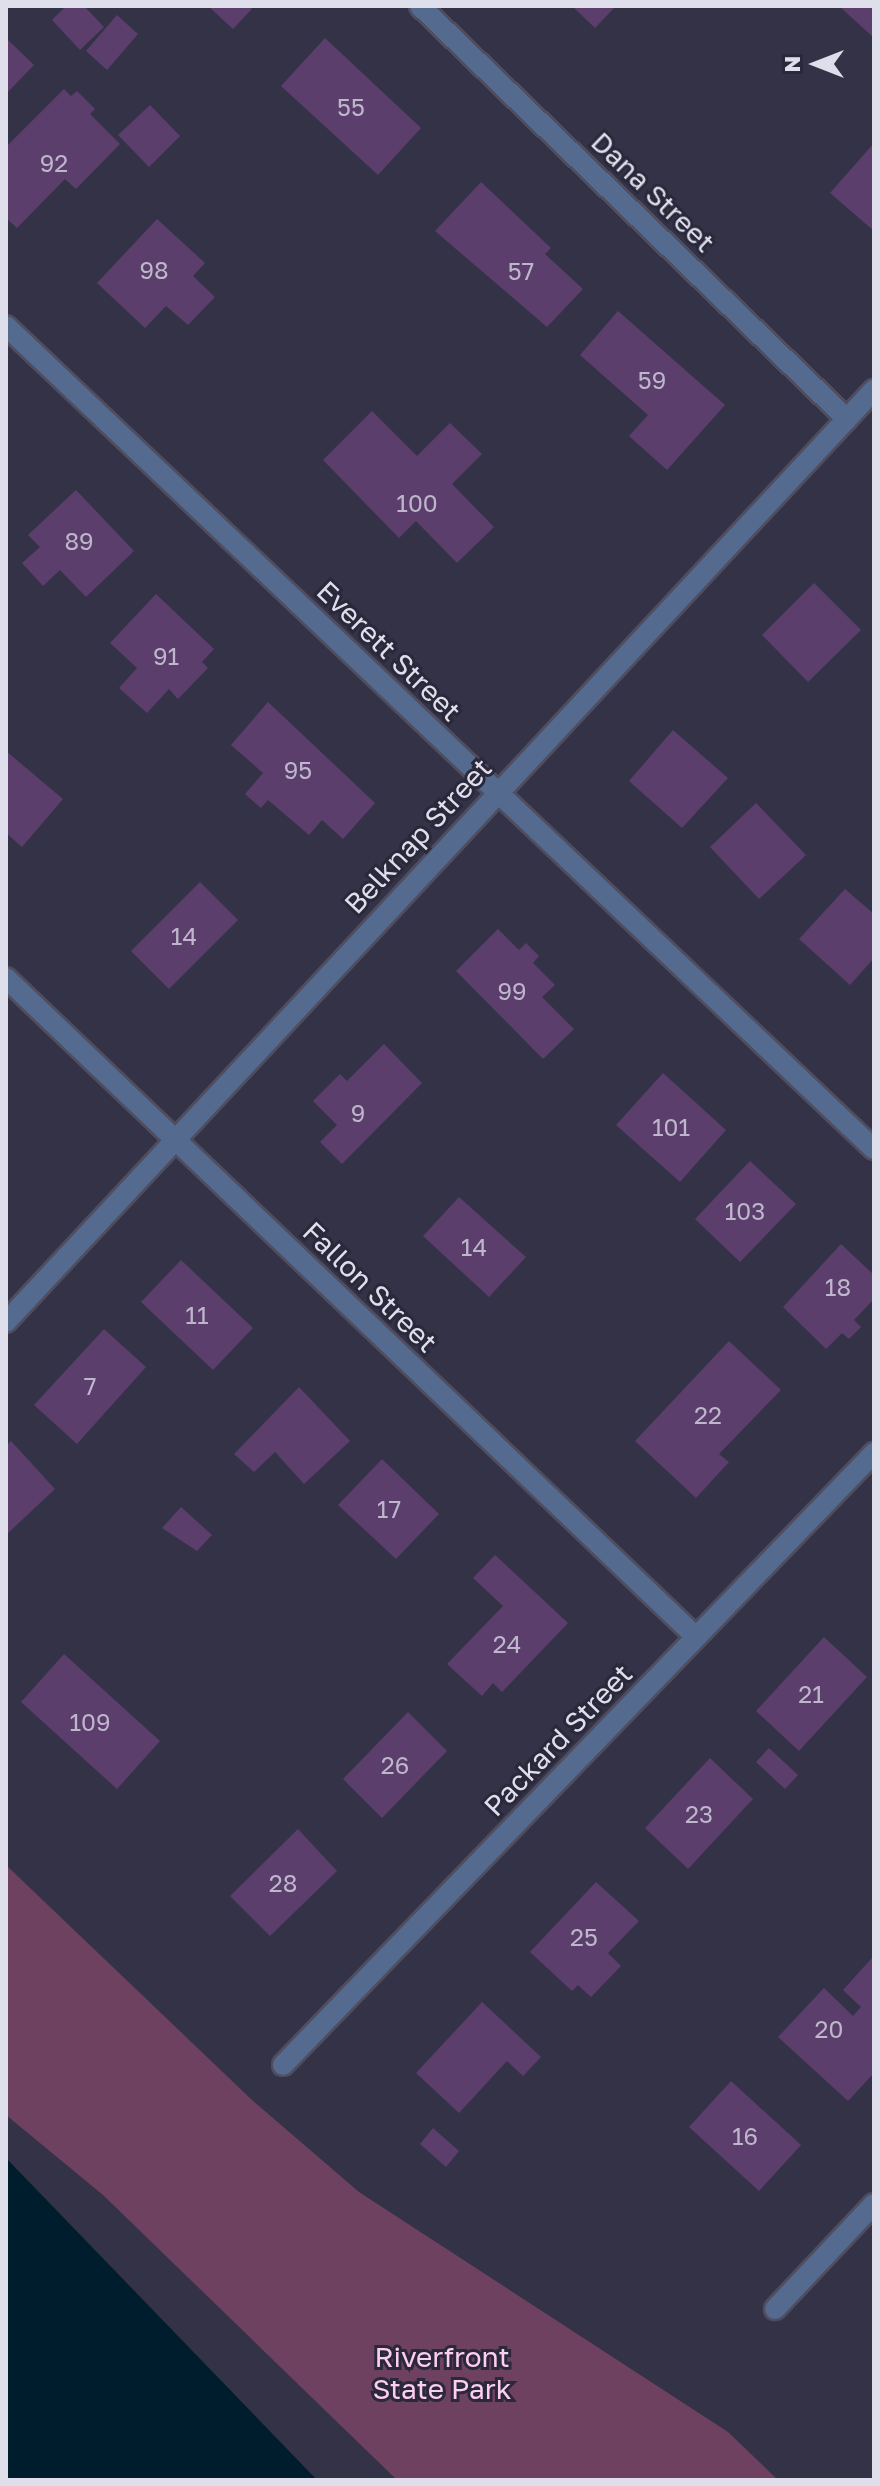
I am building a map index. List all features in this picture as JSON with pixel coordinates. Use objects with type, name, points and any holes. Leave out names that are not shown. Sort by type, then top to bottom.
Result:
[{"type":"street","name":"Dana Street","points":[[420,6],[847,419]]},
{"type":"street","name":"Everett Street","points":[[6,326],[874,1149]]},
{"type":"street","name":"Belknap Street","points":[[6,1322],[174,1138],[874,390]]},
{"type":"street","name":"Fallon Street","points":[[6,978],[696,1637]]},
{"type":"street","name":"Packard Street","points":[[283,2065],[874,1453]]},
{"type":"street","points":[[775,2309],[874,2204]]},
{"type":"green space","name":"Riverfront State Park","points":[[6,1865],[252,2100],[359,2192],[728,2432],[778,2480],[397,2480],[103,2195],[6,2115]]},
{"type":"water","points":[[6,2158],[317,2480],[6,2480]]},
{"type":"building","points":[[66,6],[84,6],[104,27],[80,50],[52,20]]},
{"type":"building","points":[[208,6],[249,6],[252,9],[233,29]]},
{"type":"building","points":[[572,6],[616,6],[595,28]]},
{"type":"building","points":[[839,6],[874,6],[874,38]]},
{"type":"building","points":[[117,15],[138,34],[107,70],[86,51]]},
{"type":"building","points":[[6,38],[34,65],[6,94]]},
{"type":"building","points":[[325,38],[421,128],[378,175],[281,86]]},
{"type":"building","points":[[64,89],[71,96],[77,91],[95,109],[90,114],[120,144],[76,189],[65,179],[17,228],[6,218],[6,147]]},
{"type":"building","points":[[150,105],[180,136],[149,167],[118,135]]},
{"type":"building","points":[[874,143],[874,231],[830,193]]},
{"type":"building","points":[[481,182],[551,248],[545,254],[583,289],[547,327],[435,231]]},
{"type":"building","points":[[157,219],[205,263],[193,276],[215,297],[188,325],[166,306],[145,328],[97,283]]},
{"type":"building","points":[[618,311],[725,405],[667,470],[629,436],[648,415],[580,355]]},
{"type":"building","points":[[372,411],[417,456],[450,423],[482,454],[452,484],[494,527],[457,563],[416,521],[399,538],[323,460]]},
{"type":"building","points":[[76,490],[134,551],[86,597],[60,570],[43,586],[22,563],[40,547],[28,535]]},
{"type":"building","points":[[814,583],[861,630],[808,682],[762,635]]},
{"type":"building","points":[[156,594],[214,649],[202,662],[208,668],[178,699],[169,689],[147,713],[119,688],[137,668],[110,643]]},
{"type":"building","points":[[268,702],[375,803],[343,839],[322,820],[309,835],[268,800],[261,808],[245,794],[263,773],[231,745]]},
{"type":"building","points":[[673,730],[728,778],[682,828],[629,781]]},
{"type":"building","points":[[6,751],[63,799],[22,847],[6,833]]},
{"type":"building","points":[[756,803],[806,855],[759,899],[710,847]]},
{"type":"building","points":[[200,882],[238,920],[169,989],[131,951]]},
{"type":"building","points":[[845,889],[874,914],[874,958],[850,985],[799,939]]},
{"type":"building","points":[[498,929],[519,950],[526,943],[539,956],[533,963],[555,985],[542,997],[574,1029],[543,1059],[456,971]]},
{"type":"building","points":[[384,1044],[422,1083],[342,1164],[320,1142],[337,1125],[313,1101],[340,1074],[347,1081]]},
{"type":"building","points":[[663,1073],[726,1130],[680,1182],[616,1125]]},
{"type":"building","points":[[750,1161],[796,1204],[740,1262],[695,1219]]},
{"type":"building","points":[[459,1197],[526,1257],[489,1297],[423,1236]]},
{"type":"building","points":[[841,1244],[874,1275],[874,1299],[854,1320],[861,1327],[849,1339],[842,1333],[826,1349],[783,1307]]},
{"type":"building","points":[[181,1260],[253,1328],[213,1370],[141,1302]]},
{"type":"building","points":[[104,1329],[146,1367],[77,1444],[34,1405]]},
{"type":"building","points":[[729,1341],[781,1390],[719,1454],[729,1462],[696,1498],[635,1441]]},
{"type":"building","points":[[299,1387],[350,1441],[304,1484],[275,1452],[254,1472],[234,1454]]},
{"type":"building","points":[[11,1441],[55,1489],[6,1535],[6,1446]]},
{"type":"building","points":[[382,1459],[439,1514],[396,1559],[338,1505]]},
{"type":"building","points":[[181,1507],[212,1535],[197,1551],[162,1528]]},
{"type":"building","points":[[495,1555],[568,1623],[502,1692],[493,1683],[482,1696],[447,1664],[503,1606],[473,1578]]},
{"type":"building","points":[[824,1637],[867,1677],[799,1751],[756,1711]]},
{"type":"building","points":[[64,1654],[160,1741],[117,1789],[21,1702]]},
{"type":"building","points":[[408,1712],[447,1751],[382,1818],[343,1779]]},
{"type":"building","points":[[769,1748],[798,1775],[785,1789],[756,1762]]},
{"type":"building","points":[[710,1758],[753,1799],[688,1869],[645,1828]]},
{"type":"building","points":[[298,1829],[337,1871],[270,1936],[230,1896]]},
{"type":"building","points":[[596,1882],[639,1921],[608,1953],[621,1966],[591,1997],[578,1985],[572,1991],[530,1952]]},
{"type":"building","points":[[872,1958],[874,2073],[848,2101],[778,2037],[824,1988],[853,2016],[861,2007],[843,1990]]},
{"type":"building","points":[[482,2002],[541,2057],[523,2076],[507,2061],[459,2113],[416,2073]]},
{"type":"building","points":[[731,2081],[801,2145],[759,2191],[689,2127]]},
{"type":"building","points":[[433,2128],[459,2151],[446,2167],[420,2144]]}]
